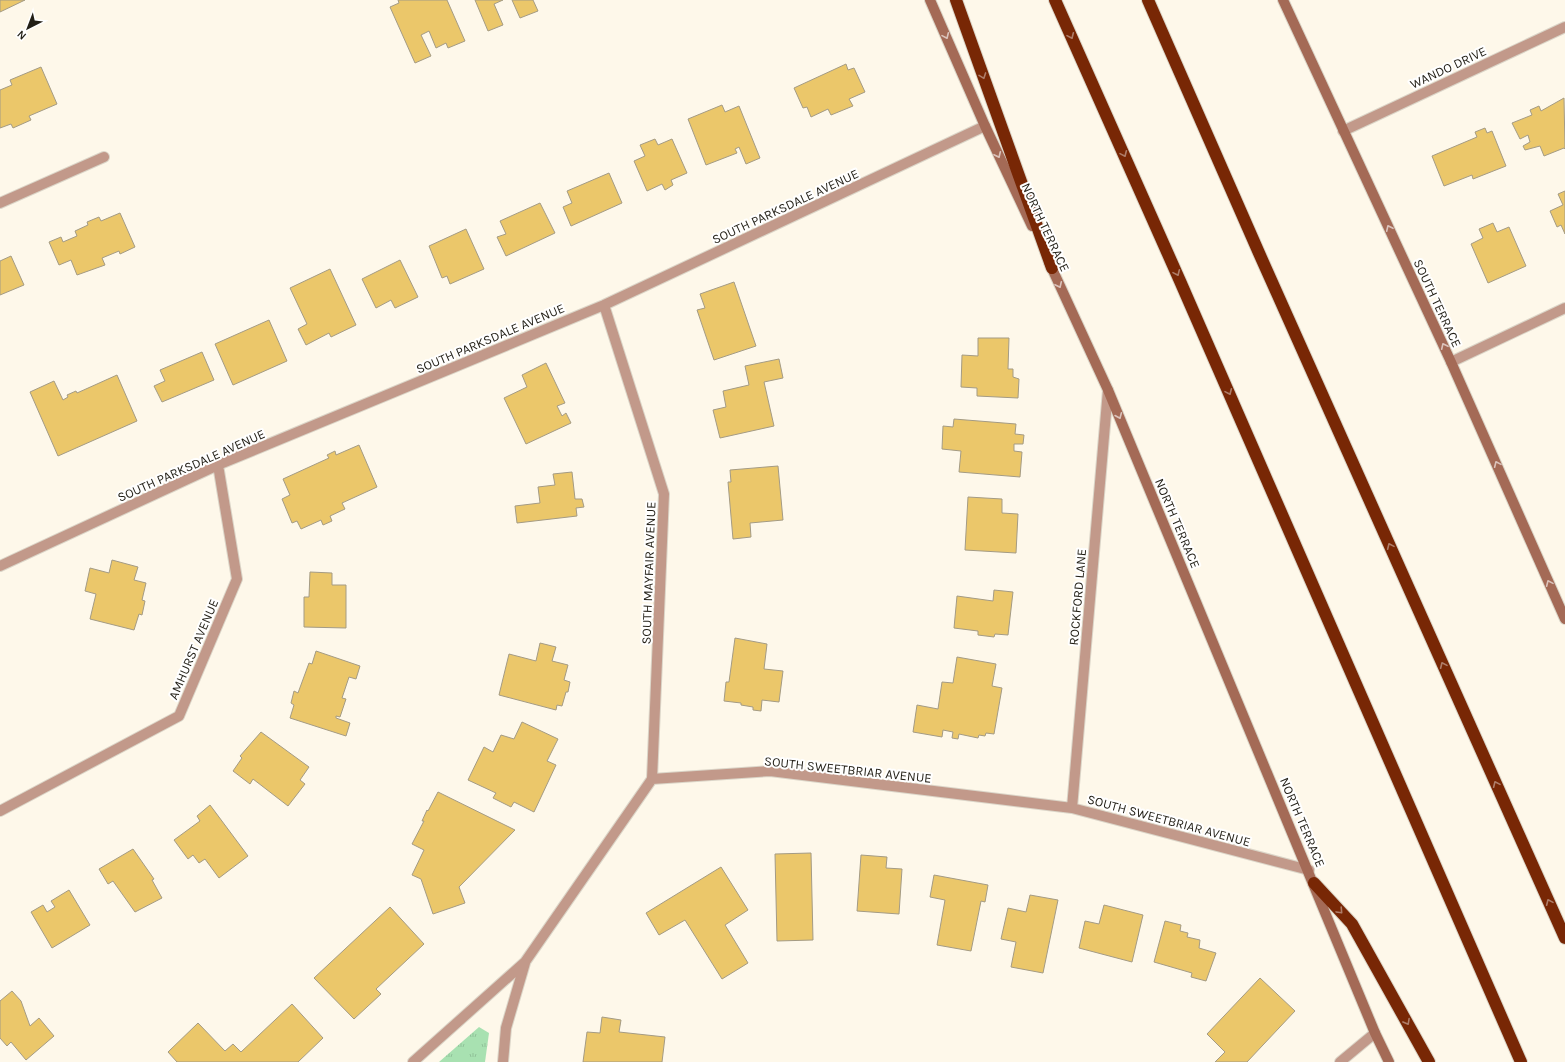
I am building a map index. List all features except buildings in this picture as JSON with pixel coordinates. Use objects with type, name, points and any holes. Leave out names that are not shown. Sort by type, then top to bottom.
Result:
[{"type":"highway","points":[[956,0],[1052,268]]},
{"type":"highway","points":[[1055,0],[1180,280],[1521,1062]]},
{"type":"highway","points":[[1148,0],[1262,260],[1565,938]]},
{"type":"highway","points":[[1314,883],[1352,924],[1429,1062]]},
{"type":"street","name":"NORTH TERRACE","points":[[930,0],[985,126],[1108,390],[1309,870],[1375,1032],[1390,1062]]},
{"type":"street","name":"SOUTH TERRACE","points":[[1283,0],[1451,362],[1565,619]]},
{"type":"street","name":"WANDO DRIVE","points":[[1344,131],[1565,27]]},
{"type":"street","name":"SOUTH PARKSDALE AVENUE","points":[[0,566],[218,465],[604,305],[985,126]]},
{"type":"street","points":[[0,202],[104,156]]},
{"type":"street","name":"SOUTH MAYFAIR AVENUE","points":[[604,305],[664,494],[652,779]]},
{"type":"street","points":[[1451,362],[1565,308]]},
{"type":"street","name":"ROCKFORD LANE","points":[[1072,808],[1108,390]]},
{"type":"street","name":"AMHURST AVENUE","points":[[0,811],[179,716],[237,579],[218,465]]},
{"type":"street","name":"SOUTH SWEETBRIAR AVENUE","points":[[652,779],[770,771],[1072,808],[1309,870]]},
{"type":"street","points":[[413,1062],[525,962],[652,779]]},
{"type":"street","points":[[503,1062],[506,1028],[525,962]]},
{"type":"street","points":[[1340,1062],[1375,1032]]},
{"type":"green space","points":[[479,1027],[489,1033],[485,1062],[439,1062]]}]
